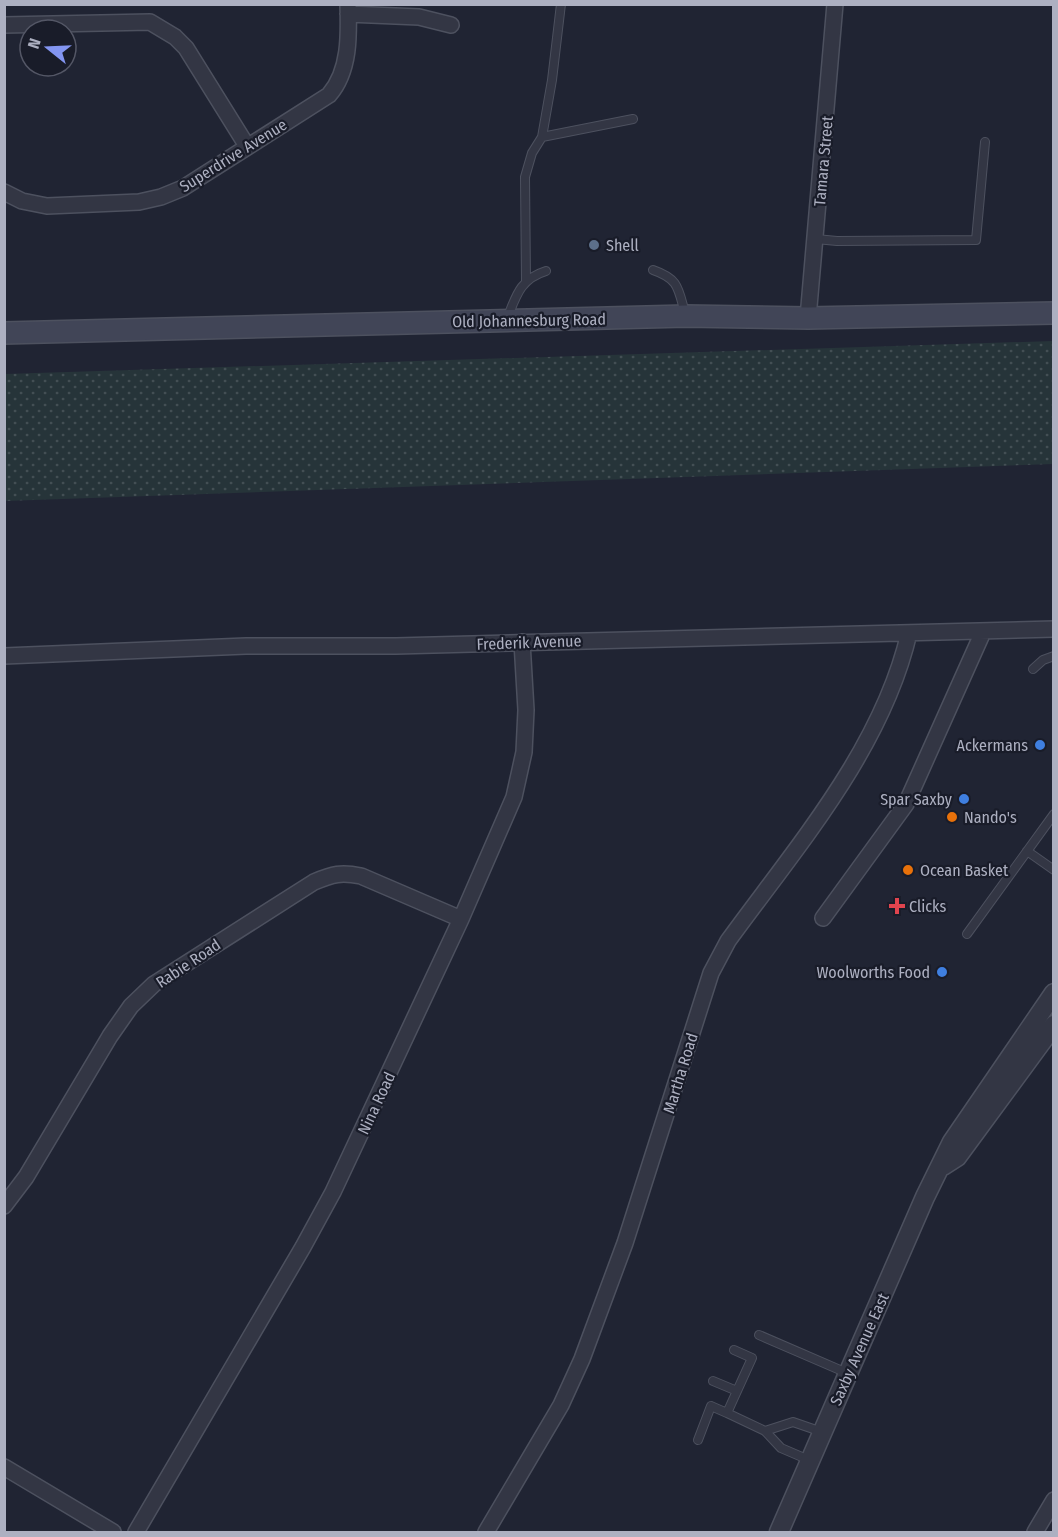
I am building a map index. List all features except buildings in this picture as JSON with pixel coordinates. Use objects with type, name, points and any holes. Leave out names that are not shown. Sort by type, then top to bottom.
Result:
[{"type":"main road","name":"Old Johannesburg Road","points":[[4,333],[686,316],[808,318],[1053,313]]},
{"type":"street","name":"Tamara Street","points":[[808,318],[836,4]]},
{"type":"street","points":[[348,9],[419,17],[452,26]]},
{"type":"street","name":"Superdrive Avenue","points":[[4,192],[22,201],[47,206],[139,202],[161,197],[183,188],[329,95],[338,85],[346,62],[348,9]]},
{"type":"street","points":[[4,25],[150,22],[175,37],[186,48],[247,146]]},
{"type":"street","name":"Frederik Avenue","points":[[4,656],[246,646],[396,646],[1053,629]]},
{"type":"street","points":[[823,918],[906,804],[983,632]]},
{"type":"street","name":"Martha Road","points":[[486,1533],[561,1405],[582,1359],[625,1243],[717,959],[849,773],[901,664],[909,633]]},
{"type":"street","name":"Nina Road","points":[[136,1533],[297,1258],[333,1191],[461,919],[518,785],[525,752],[526,710],[522,642]]},
{"type":"street","name":"Rabie Road","points":[[4,1206],[26,1177],[110,1036],[131,1006],[154,984],[314,882],[345,872],[377,881],[461,919]]},
{"type":"street","name":"Saxby Avenue East","points":[[779,1533],[925,1197],[952,1142],[1047,1019],[1053,993]]},
{"type":"street","points":[[4,1467],[113,1533]]},
{"type":"street","points":[[1035,1533],[1053,1500]]},
{"type":"lane","points":[[526,282],[525,177],[527,163],[542,136],[552,80],[561,4]]},
{"type":"lane","points":[[542,136],[633,119]]},
{"type":"lane","points":[[816,239],[837,241],[976,240],[985,142]]},
{"type":"lane","points":[[652,270],[667,275],[677,285],[686,316]]},
{"type":"lane","points":[[506,321],[519,290],[534,275],[546,271]]},
{"type":"lane","points":[[1033,669],[1043,660],[1053,656]]},
{"type":"lane","points":[[967,934],[1053,814]]},
{"type":"lane","points":[[1027,851],[1053,870]]},
{"type":"lane","points":[[1047,1019],[1053,985]]},
{"type":"lane","points":[[759,1335],[848,1373]]},
{"type":"lane","points":[[727,1413],[752,1358],[734,1350]]},
{"type":"lane","points":[[713,1381],[737,1391]]},
{"type":"lane","points":[[698,1440],[711,1406],[765,1431],[782,1448],[810,1460]]},
{"type":"lane","points":[[765,1431],[793,1422],[822,1432]]},
{"type":"shaded area","points":[[1053,341],[1053,464],[5,501],[5,374]]},
{"type":"place","name":"Shell","points":[[594,245]]},
{"type":"place","name":"Ackermans","points":[[1040,745]]},
{"type":"place","name":"Spar Saxby","points":[[964,799]]},
{"type":"place","name":"Nando's","points":[[952,817]]},
{"type":"place","name":"Ocean Basket","points":[[908,870]]},
{"type":"place","name":"Clicks","points":[[897,906]]},
{"type":"place","name":"Woolworths Food","points":[[942,972]]}]
